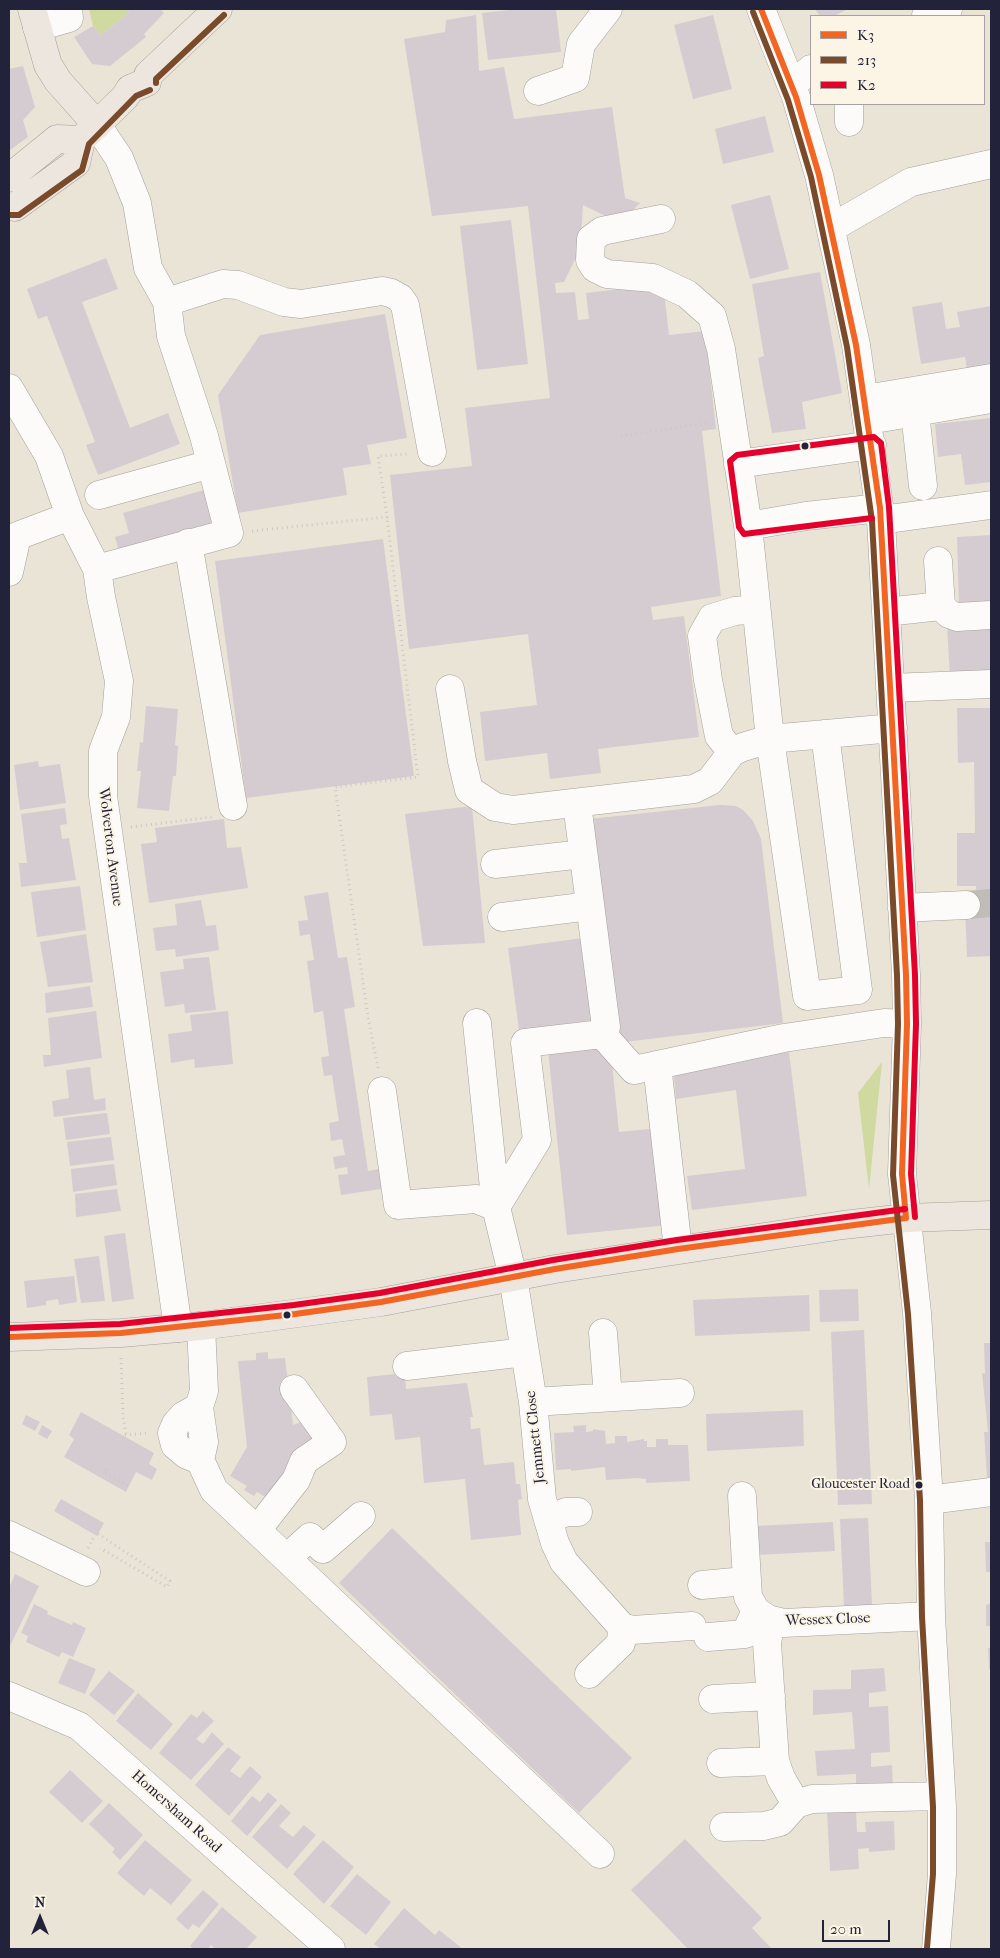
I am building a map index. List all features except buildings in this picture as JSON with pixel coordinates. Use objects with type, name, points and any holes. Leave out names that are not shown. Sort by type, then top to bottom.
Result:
[{"type":"main road","points":[[9,206],[15,207],[76,163],[89,132],[130,89],[147,82],[148,75],[218,9]]},
{"type":"main road","points":[[35,18],[48,65],[89,132]]},
{"type":"main road","points":[[12,169],[57,138],[89,132]]},
{"type":"main road","points":[[9,1337],[189,1327],[380,1302],[678,1249],[906,1218],[991,1216]]},
{"type":"street","points":[[35,18],[69,18],[68,9]]},
{"type":"street","points":[[538,91],[575,78],[581,44],[608,9]]},
{"type":"street","points":[[761,9],[802,77],[819,175],[856,345],[881,514],[907,1024],[902,1174],[917,1313],[929,1500],[931,1616],[941,1796],[942,1874],[936,1949]]},
{"type":"street","points":[[929,15],[948,9]]},
{"type":"street","points":[[89,132],[119,158],[129,179],[136,203],[148,268],[167,302],[173,344],[195,405],[229,533],[97,569]]},
{"type":"street","points":[[831,228],[911,182],[991,164]]},
{"type":"street","points":[[662,219],[602,231],[591,239],[590,260],[595,268],[607,274],[653,278],[676,288],[687,294],[712,316],[721,349],[748,526],[770,739],[808,996],[858,990],[825,734]]},
{"type":"street","points":[[167,302],[223,284],[238,285],[284,302],[301,304],[382,291],[400,298],[405,305],[432,452]]},
{"type":"street","points":[[738,464],[991,378]]},
{"type":"street","name":"Wolverton Avenue","points":[[9,388],[49,456],[70,516],[97,569],[119,681],[116,717],[103,751],[103,796],[116,896],[189,1327],[204,1391],[199,1407],[183,1416],[176,1424],[172,1433],[175,1445],[187,1455],[200,1460],[214,1490],[273,1545]]},
{"type":"street","points":[[868,421],[991,400]]},
{"type":"street","points":[[915,412],[923,486]]},
{"type":"street","points":[[99,495],[211,464]]},
{"type":"street","points":[[748,526],[806,516],[881,514],[991,505]]},
{"type":"street","points":[[9,572],[17,536],[70,516]]},
{"type":"street","points":[[188,543],[233,806]]},
{"type":"street","points":[[938,561],[941,606],[949,614],[958,617],[991,615]]},
{"type":"street","points":[[886,612],[941,606]]},
{"type":"street","points":[[732,752],[719,736],[702,636],[712,618],[756,609]]},
{"type":"street","points":[[890,688],[991,684]]},
{"type":"street","points":[[450,689],[462,761],[469,790],[495,807],[513,810],[694,789],[710,781],[732,752],[770,739],[893,728]]},
{"type":"street","points":[[577,804],[606,1027],[602,1034]]},
{"type":"street","points":[[495,864],[583,854]]},
{"type":"street","points":[[902,908],[966,905]]},
{"type":"street","points":[[502,917],[590,906]]},
{"type":"street","name":"Jemmett Close","points":[[477,1024],[496,1207],[513,1277],[533,1402],[542,1500],[555,1543],[564,1562],[584,1587],[622,1627]]},
{"type":"street","points":[[602,1034],[634,1070],[784,1038],[884,1024],[907,1024]]},
{"type":"street","points":[[382,1091],[398,1205],[476,1199],[496,1207],[537,1140],[525,1043],[602,1034]]},
{"type":"street","points":[[657,1065],[678,1249]]},
{"type":"street","points":[[603,1333],[608,1397]]},
{"type":"street","points":[[407,1366],[525,1352]]},
{"type":"street","points":[[273,1545],[304,1461],[332,1442],[294,1388]]},
{"type":"street","points":[[533,1402],[680,1393]]},
{"type":"street","points":[[929,1500],[991,1492]]},
{"type":"street","points":[[742,1496],[745,1581],[748,1597],[763,1615],[767,1644],[775,1761],[781,1778],[796,1804]]},
{"type":"street","points":[[548,1520],[566,1512],[578,1512]]},
{"type":"street","points":[[273,1545],[310,1537],[323,1549],[361,1516]]},
{"type":"street","points":[[9,1535],[87,1560]]},
{"type":"street","points":[[273,1545],[600,1854]]},
{"type":"street","points":[[702,1585],[745,1581]]},
{"type":"street","points":[[589,1674],[621,1644],[622,1627],[632,1630],[745,1634],[763,1615]]},
{"type":"street","name":"Wessex Close","points":[[763,1615],[784,1623],[931,1616]]},
{"type":"street","name":"Homersham Road","points":[[9,1696],[79,1726],[331,1949]]},
{"type":"street","points":[[713,1700],[771,1696]]},
{"type":"street","points":[[721,1763],[775,1761]]},
{"type":"street","points":[[724,1826],[764,1826],[780,1822],[796,1804],[812,1800],[941,1796]]},
{"type":"path","points":[[621,436],[716,421]]},
{"type":"path","points":[[382,1091],[368,1017],[335,787],[418,777],[378,456],[432,452]]},
{"type":"path","points":[[229,533],[387,518]]},
{"type":"path","points":[[108,830],[234,814],[233,806]]},
{"type":"path","points":[[121,1352],[123,1416],[126,1434]]},
{"type":"path","points":[[106,1469],[104,1472],[130,1487]]},
{"type":"path","points":[[87,1560],[96,1534],[170,1581],[167,1587],[100,1548]]},
{"type":"green space","points":[[89,9],[126,9],[129,12],[101,35],[93,26]]},
{"type":"green space","points":[[882,1062],[869,1189],[858,1093]]},
{"type":"tunnel","points":[[966,905],[991,903]]},
{"type":"transit line","name":"K3","points":[[761,9],[796,97],[819,175],[856,345],[880,508],[906,975],[907,1024],[902,1174],[906,1218]]},
{"type":"transit line","name":"213","points":[[753,12],[788,100],[811,177],[847,347],[872,521],[897,975],[898,1024],[893,1175],[908,1314],[920,1500],[922,1617],[933,1807],[933,1874],[927,1948]]},
{"type":"transit line","name":"213","points":[[156,83],[156,79],[224,15]]},
{"type":"transit line","name":"213","points":[[9,215],[19,215],[82,170],[89,144],[136,96],[150,90]]},
{"type":"transit line","name":"K2","points":[[872,518],[744,534],[739,527],[730,461],[737,455],[874,437],[881,443],[889,507]]},
{"type":"transit line","name":"K2","points":[[889,507],[915,975],[916,1024],[911,1174],[915,1217]]},
{"type":"transit line","name":"K2","points":[[9,1328],[120,1324],[294,1305],[380,1293],[553,1260],[677,1240],[905,1209]]},
{"type":"transit line","name":"K3","points":[[9,1337],[121,1333],[295,1314],[381,1302],[555,1269],[678,1249],[906,1218]]},
{"type":"place","name":"Gloucester Road","points":[[919,1485]]}]
